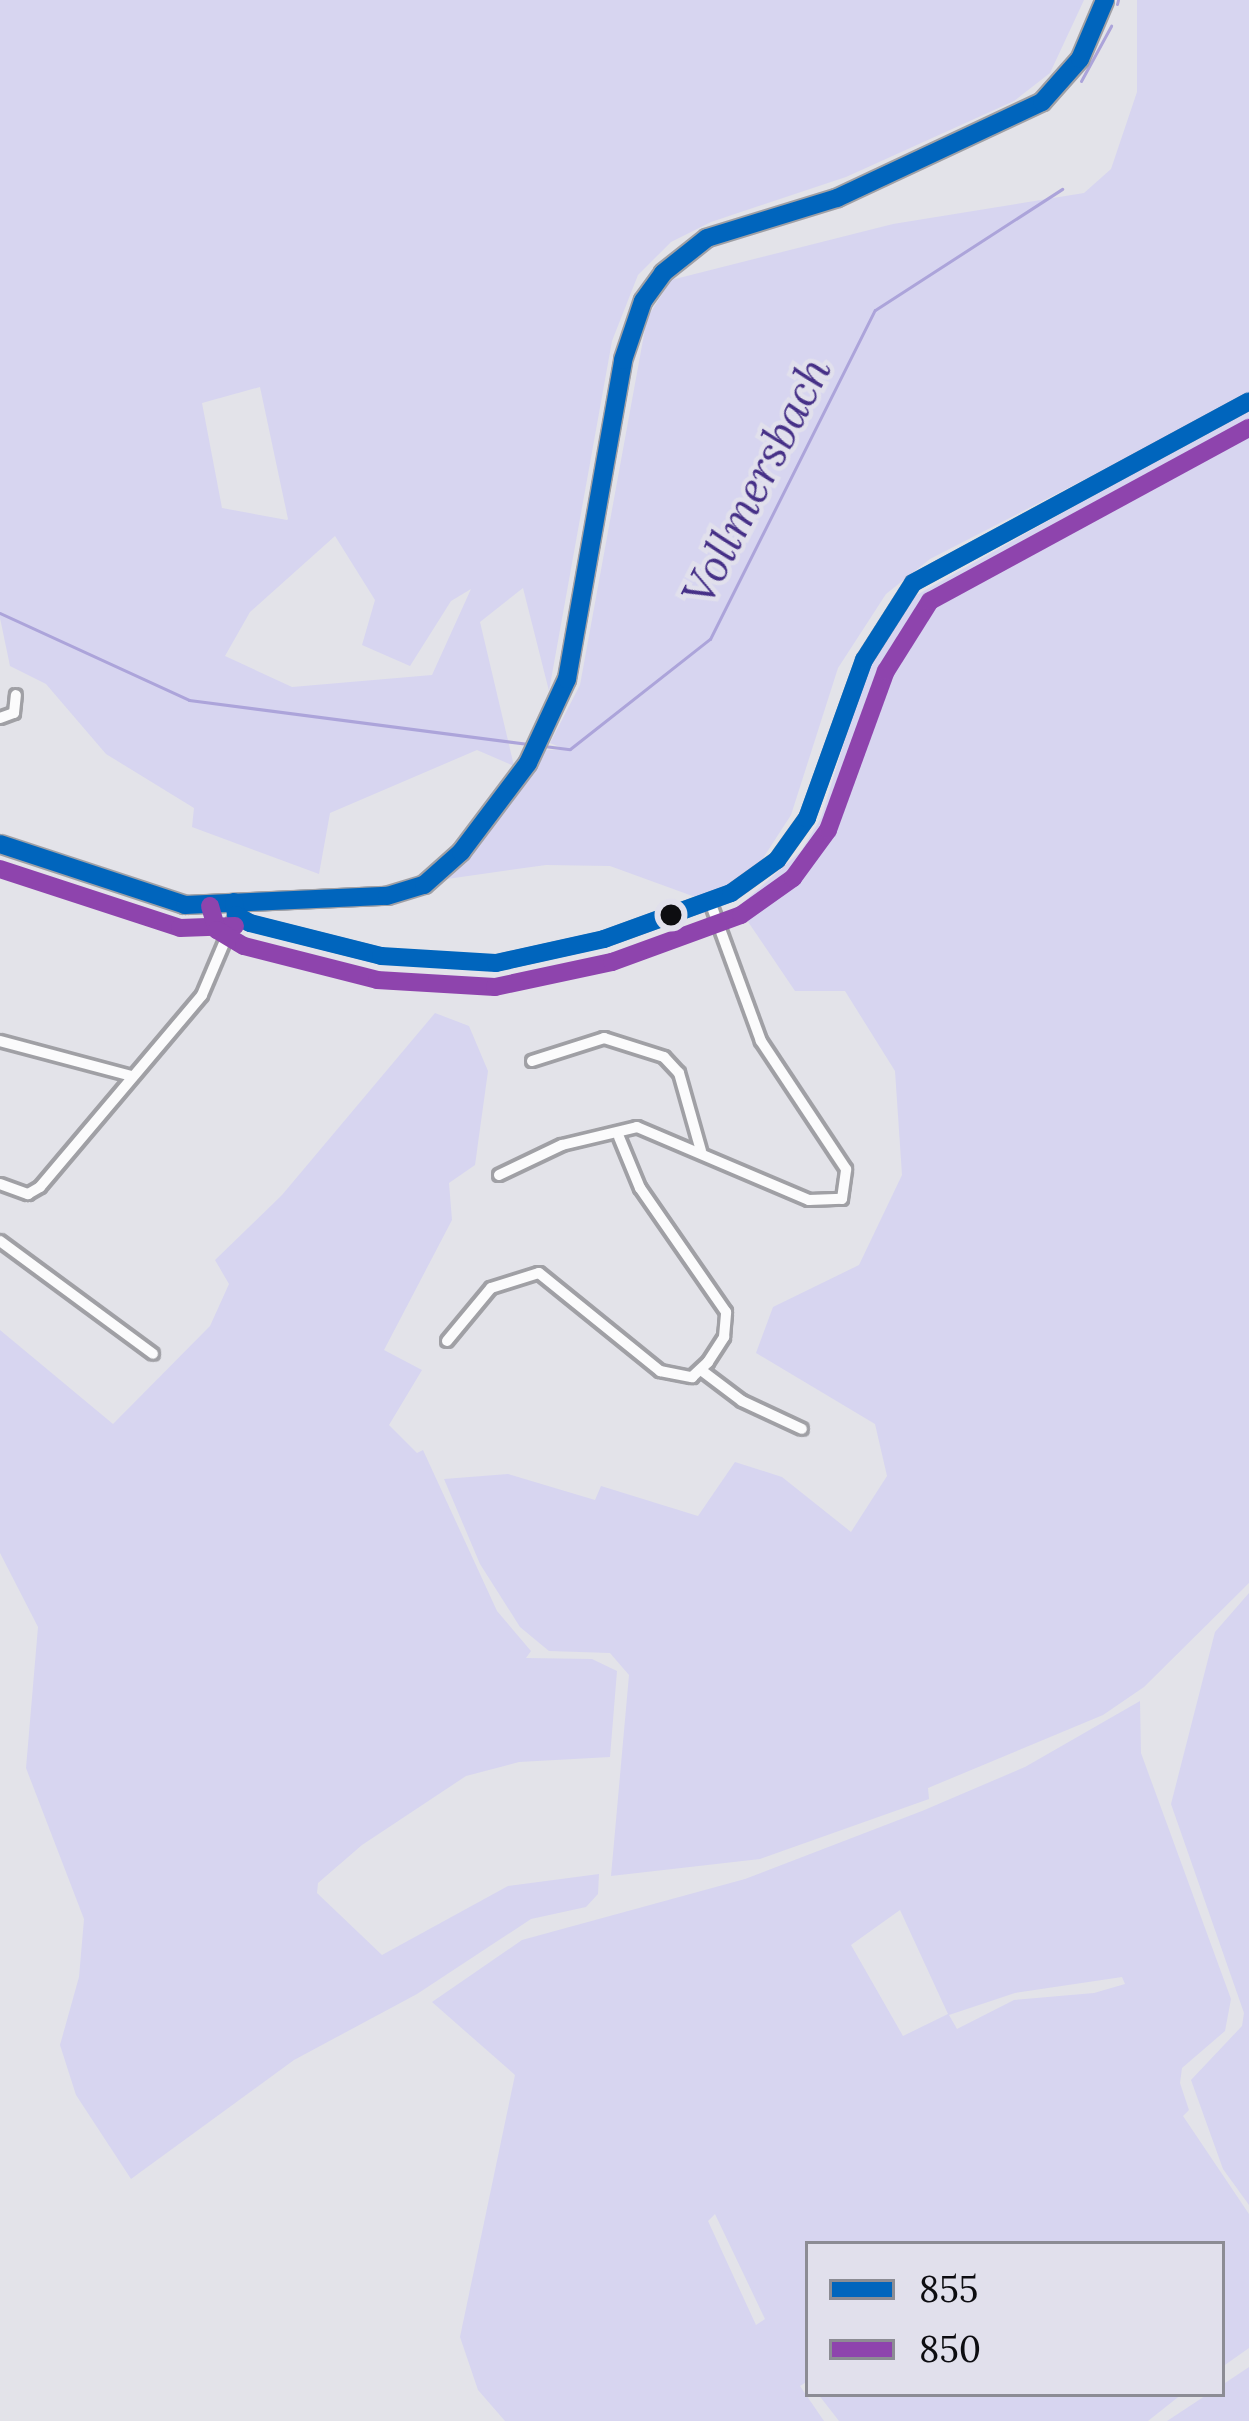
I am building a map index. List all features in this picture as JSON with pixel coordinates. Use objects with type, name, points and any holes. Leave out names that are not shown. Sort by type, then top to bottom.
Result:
[{"type":"main road","points":[[0,844],[185,905],[235,909],[387,896],[424,885],[461,851],[528,763],[545,731],[580,628],[623,360],[643,301],[663,272],[707,238],[837,198],[1042,102],[1080,59],[1105,0]]},
{"type":"street","points":[[0,1184],[28,1193],[40,1187],[202,995],[235,909],[381,956],[496,962],[604,939],[710,902],[762,874],[791,844],[821,786],[864,660],[913,583],[1249,401]]},
{"type":"street","points":[[0,718],[14,713],[16,695]]},
{"type":"street","points":[[499,1174],[562,1144],[619,1137],[637,1127],[809,1200],[834,1202],[848,1192],[846,1169],[761,1041],[710,902]]},
{"type":"street","points":[[532,1061],[604,1038],[664,1057],[679,1073],[701,1151]]},
{"type":"street","points":[[0,1041],[132,1076]]},
{"type":"street","points":[[447,1341],[491,1288],[539,1273],[660,1371],[692,1377],[701,1370],[724,1337],[726,1312],[640,1188],[619,1137]]},
{"type":"street","points":[[0,1241],[153,1354]]},
{"type":"street","points":[[701,1370],[742,1401],[802,1429]]},
{"type":"shaded area","points":[[0,0],[1084,0],[1050,73],[1014,101],[846,177],[711,222],[671,242],[638,275],[612,341],[549,691],[523,588],[480,622],[514,766],[477,750],[330,813],[319,874],[192,827],[194,808],[106,754],[46,684],[10,666],[0,618]],"holes":[[[260,387],[288,519],[287,520],[222,508],[202,403]],[[335,536],[375,600],[362,645],[410,666],[451,601],[471,589],[432,675],[292,687],[225,656],[250,612]]]},
{"type":"shaded area","points":[[1137,0],[1249,0],[1249,1583],[1144,1687],[1103,1715],[928,1788],[929,1799],[760,1859],[611,1876],[629,1675],[610,1653],[549,1651],[520,1627],[480,1564],[444,1479],[508,1474],[595,1500],[601,1486],[698,1516],[735,1462],[782,1477],[851,1532],[887,1476],[875,1424],[756,1353],[773,1307],[859,1265],[902,1175],[895,1071],[845,991],[795,991],[738,907],[801,851],[821,818],[869,662],[906,601],[1158,459],[1161,440],[930,559],[886,594],[838,668],[791,815],[758,866],[732,884],[698,898],[610,866],[546,865],[447,879],[546,750],[567,750],[550,743],[580,685],[647,318],[671,280],[893,224],[1084,193],[1111,169],[1137,92]]},
{"type":"shaded area","points":[[435,1013],[469,1026],[488,1071],[475,1165],[449,1183],[452,1220],[384,1350],[422,1370],[389,1425],[417,1453],[423,1450],[497,1611],[531,1651],[526,1658],[592,1659],[617,1671],[610,1757],[519,1762],[466,1776],[362,1845],[318,1883],[317,1893],[382,1955],[508,1886],[599,1874],[598,1894],[586,1907],[531,1919],[417,1994],[294,2060],[131,2179],[76,2095],[60,2045],[79,1977],[84,1919],[26,1768],[38,1627],[0,1553],[0,1330],[113,1424],[210,1326],[229,1284],[215,1260],[282,1195]]},
{"type":"shaded area","points":[[1249,1593],[1249,2205],[1223,2169],[1191,2080],[1242,2026],[1244,2013],[1171,1804],[1215,1632]]},
{"type":"shaded area","points":[[1140,1701],[1141,1753],[1231,1999],[1225,2031],[1182,2068],[1180,2083],[1189,2110],[1183,2116],[1249,2214],[1249,2348],[1225,2365],[1225,2241],[805,2241],[805,2383],[800,2386],[824,2421],[505,2421],[478,2390],[460,2337],[515,2075],[432,2002],[522,1940],[745,1879],[1025,1767]],"holes":[[[900,1910],[948,2014],[903,2036],[851,1945]],[[1122,1977],[1125,1984],[1094,1993],[1014,2000],[957,2029],[949,2015],[1015,1993]],[[715,2214],[765,2319],[756,2325],[708,2221]]]},
{"type":"shaded area","points":[[1249,2367],[1249,2421],[1167,2421],[1203,2397],[1225,2397],[1225,2383]]},
{"type":"shaded area","points":[[820,2397],[1178,2397],[1148,2421],[839,2421]]},
{"type":"waterway","name":"Vollmersbach","points":[[1117,4],[1118,0]]},
{"type":"waterway","name":"Vollmersbach","points":[[1081,81],[1111,26]]},
{"type":"waterway","name":"Vollmersbach","points":[[544,746],[570,749],[710,639],[875,310],[1062,189]]},
{"type":"waterway","name":"Vollmersbach","points":[[0,613],[189,700],[528,744]]},
{"type":"transit line","name":"855","points":[[0,844],[185,905],[387,896],[424,885],[461,852],[528,763],[567,679],[623,360],[643,301],[663,273],[707,238],[837,198],[1042,102],[1080,59],[1105,0]]},
{"type":"transit line","name":"855","points":[[234,902],[236,915],[250,923],[381,956],[496,963],[604,939],[731,893],[777,860],[807,818],[864,660],[913,583],[1249,401]]},
{"type":"transit line","name":"850","points":[[210,906],[217,930],[244,946],[377,980],[495,987],[612,962],[741,915],[793,878],[828,830],[886,671],[930,601],[1249,428]]},
{"type":"transit line","name":"850","points":[[0,869],[180,928],[235,926]]}]
